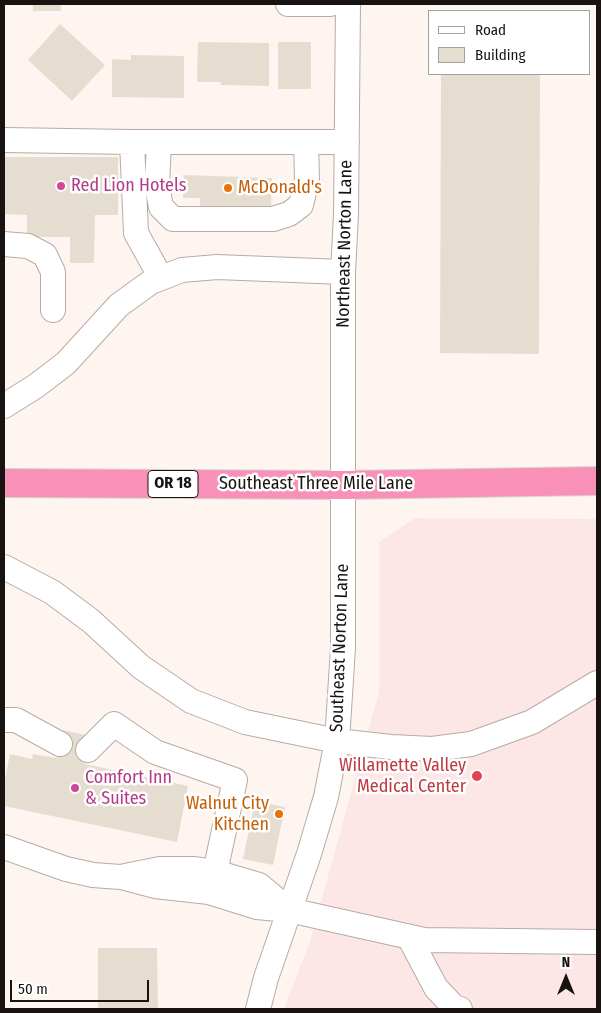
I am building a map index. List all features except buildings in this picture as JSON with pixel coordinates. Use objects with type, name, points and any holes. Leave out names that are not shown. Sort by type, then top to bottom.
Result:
[{"type":"highway","name":"Southeast Three Mile Lane","points":[[4,484],[343,485],[597,482]]},
{"type":"street","points":[[288,4],[330,4]]},
{"type":"street","name":"Northeast Norton Lane","points":[[343,485],[342,272],[346,215],[348,4]]},
{"type":"street","points":[[4,140],[347,142]]},
{"type":"street","points":[[132,142],[136,233],[161,278]]},
{"type":"street","points":[[159,142],[157,186],[161,206],[173,220],[273,220],[289,214],[301,205],[307,179],[306,142]]},
{"type":"street","points":[[4,244],[28,246],[45,255],[54,272],[53,310]]},
{"type":"street","points":[[4,406],[36,386],[66,363],[119,306],[151,282],[161,278],[182,270],[217,267],[342,272]]},
{"type":"street","name":"Southeast Norton Lane","points":[[258,1009],[266,978],[326,797],[337,741],[343,648],[343,485]]},
{"type":"street","points":[[4,567],[52,592],[91,621],[141,667],[192,701],[245,722],[337,741],[432,749],[471,744],[532,722],[597,683]]},
{"type":"street","points":[[4,720],[16,720],[60,744]]},
{"type":"street","points":[[88,750],[114,724],[156,752],[235,780],[215,872]]},
{"type":"street","points":[[4,847],[66,870],[93,875],[121,877],[155,886],[209,892],[257,907],[289,910],[409,937],[450,941],[597,942]]},
{"type":"street","points":[[121,877],[160,869],[193,869],[215,872],[259,885],[289,910]]},
{"type":"street","points":[[409,937],[436,988],[454,1007],[460,1009]]},
{"type":"shaded area","name":"Willamette Valley Medical Center","points":[[415,518],[597,519],[597,1009],[284,1009],[310,941],[379,692],[379,542]]},
{"type":"place","name":"Red Lion Hotels","points":[[61,186]]},
{"type":"place","name":"McDonald's","points":[[228,188]]},
{"type":"place","name":"Willamette Valley Medical Center","points":[[477,776]]},
{"type":"place","name":"Comfort Inn & Suites","points":[[75,788]]},
{"type":"place","name":"Walnut City Kitchen","points":[[279,814]]}]
